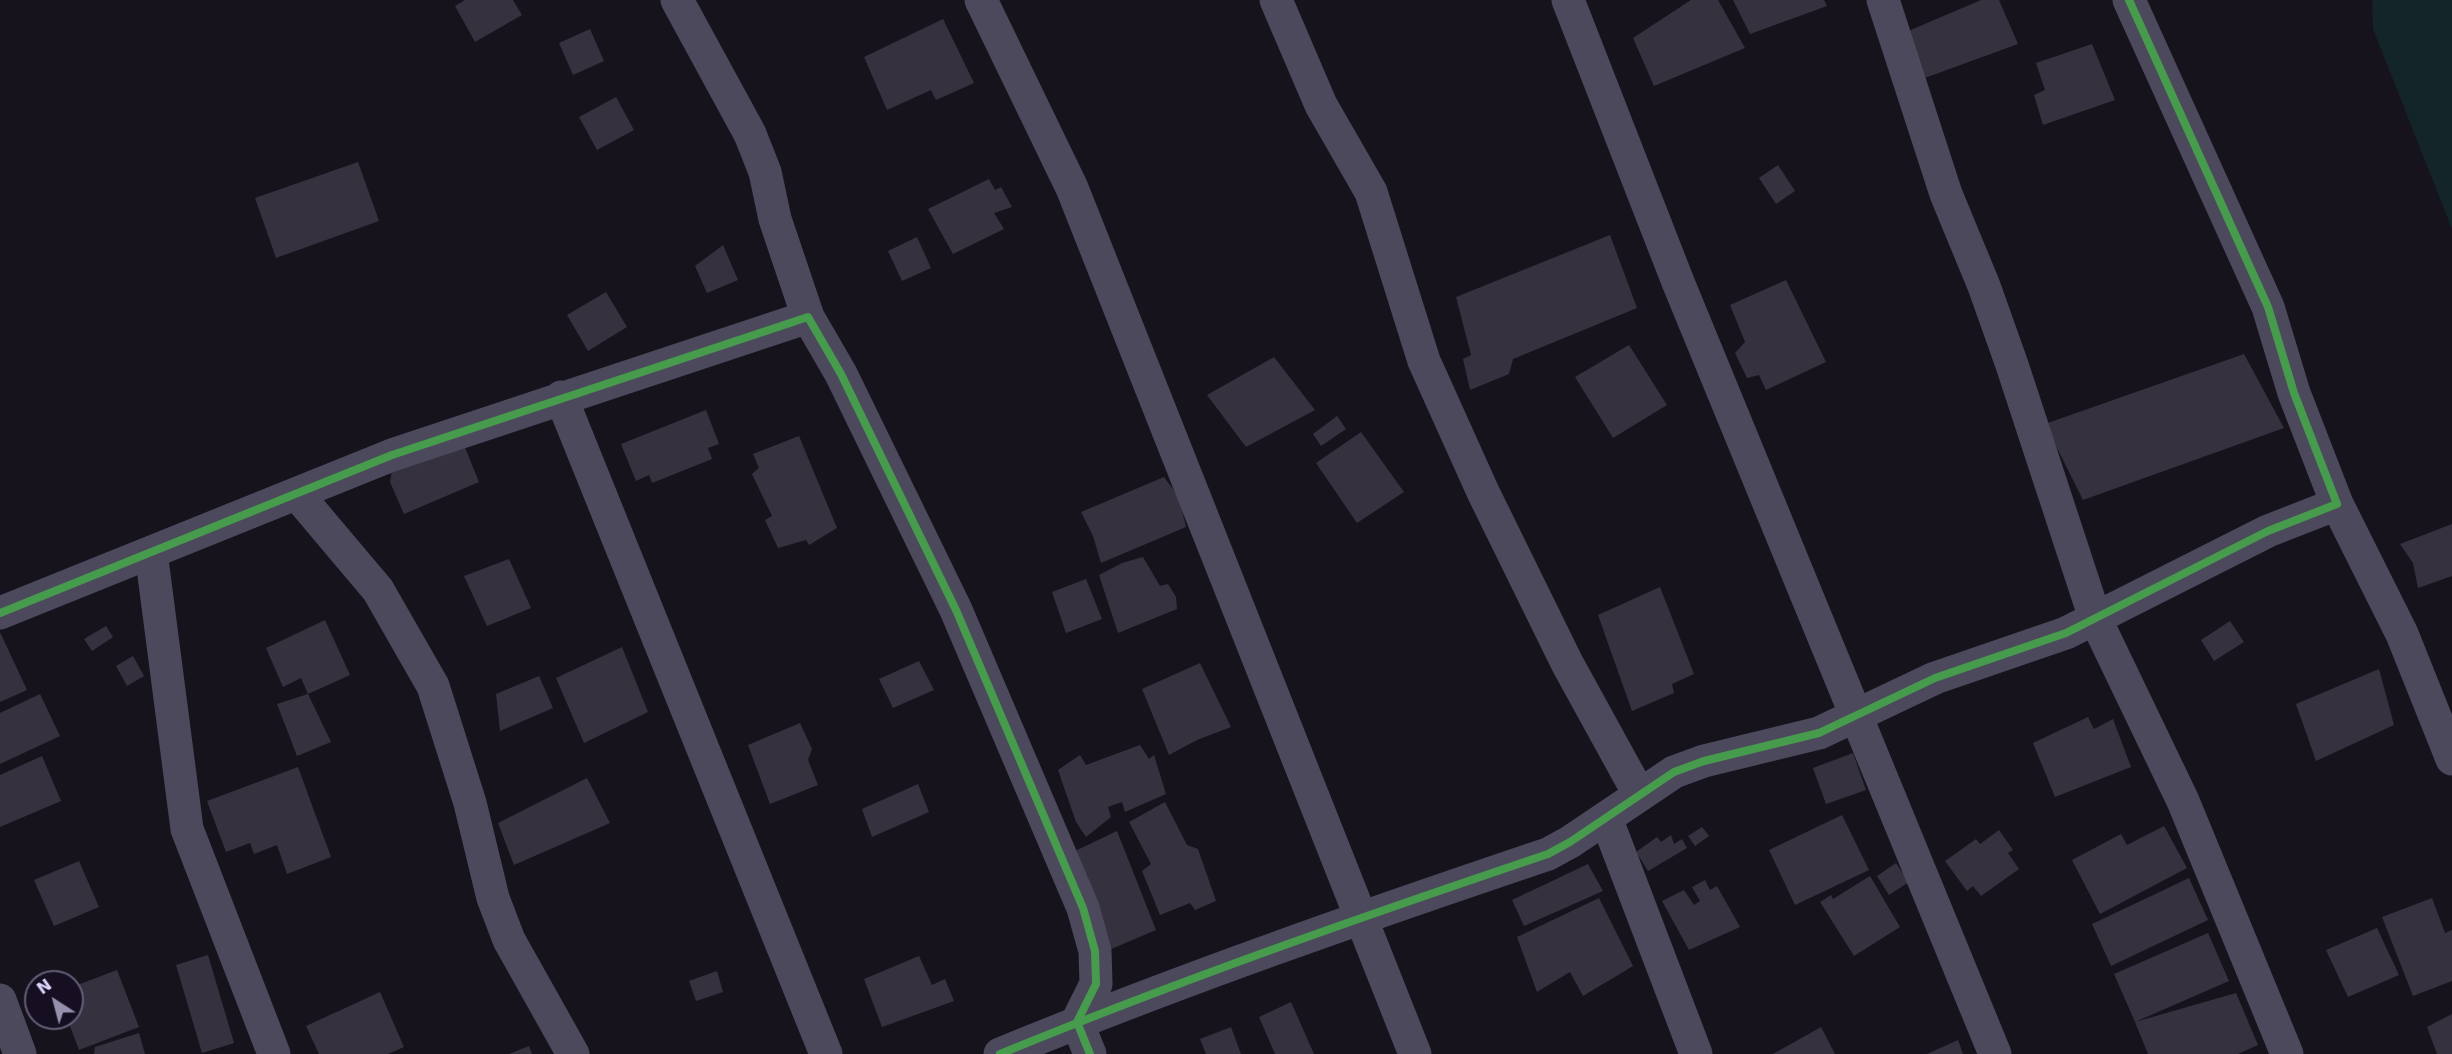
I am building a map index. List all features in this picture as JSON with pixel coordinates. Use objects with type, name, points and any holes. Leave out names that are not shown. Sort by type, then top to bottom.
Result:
[{"type":"street","points":[[677,0],[750,134],[765,172],[775,219],[808,317],[841,374],[956,610],[1083,908],[1095,951],[1096,984],[1077,1022],[1090,1054]]},
{"type":"street","points":[[981,0],[1072,188],[1415,1054]]},
{"type":"street","points":[[1276,0],[1321,105],[1371,192],[1424,361],[1483,492],[1567,663],[1639,794]]},
{"type":"street","points":[[1568,0],[1678,282],[1995,1054]]},
{"type":"street","points":[[1883,0],[1946,194],[1984,286],[2012,365],[2095,618],[2183,801],[2287,1054]]},
{"type":"street","points":[[2129,0],[2268,307],[2294,393],[2337,504],[2402,634],[2452,759]]},
{"type":"street","points":[[0,613],[392,455],[561,397],[808,317]]},
{"type":"street","points":[[561,397],[826,1054]]},
{"type":"street","points":[[297,494],[378,590],[433,686],[470,803],[493,898],[505,930],[573,1054]]},
{"type":"street","points":[[1000,1054],[1077,1022],[1360,918],[1548,854],[1674,772],[1704,761],[1819,733],[1857,717],[1935,678],[2066,633],[2268,531],[2337,504]]},
{"type":"street","points":[[151,552],[187,829],[274,1054]]},
{"type":"street","points":[[1606,818],[1696,1054]]},
{"type":"street","points":[[0,1000],[20,1054]]},
{"type":"shaded area","points":[[2372,0],[2452,0],[2452,229],[2373,29]]},
{"type":"building","points":[[465,0],[513,0],[522,15],[475,42],[455,6]]},
{"type":"building","points":[[1691,0],[1718,0],[1745,48],[1654,86],[1633,38]]},
{"type":"building","points":[[1733,0],[1824,0],[1827,6],[1750,34]]},
{"type":"building","points":[[1981,0],[1999,0],[2018,44],[1922,79],[1906,32]]},
{"type":"building","points":[[943,19],[974,83],[936,100],[931,90],[887,110],[864,57]]},
{"type":"building","points":[[590,29],[604,61],[573,75],[559,43]]},
{"type":"building","points":[[2092,44],[2115,100],[2043,125],[2034,95],[2045,90],[2036,63]]},
{"type":"building","points":[[616,97],[634,130],[597,150],[579,117]]},
{"type":"building","points":[[358,162],[379,221],[276,258],[255,198]]},
{"type":"building","points":[[1778,165],[1795,191],[1776,204],[1759,178]]},
{"type":"building","points":[[989,179],[995,190],[1001,187],[1012,207],[994,213],[1004,229],[953,254],[928,209]]},
{"type":"building","points":[[1610,235],[1637,308],[1513,359],[1509,374],[1470,390],[1463,359],[1471,355],[1456,297]]},
{"type":"building","points":[[917,237],[931,268],[902,281],[888,251]]},
{"type":"building","points":[[723,245],[738,280],[707,293],[695,266]]},
{"type":"building","points":[[1786,280],[1826,362],[1766,390],[1759,375],[1747,378],[1735,353],[1745,342],[1730,305]]},
{"type":"building","points":[[606,292],[627,327],[588,351],[567,315]]},
{"type":"building","points":[[1629,345],[1667,405],[1613,438],[1575,377]]},
{"type":"building","points":[[2244,354],[2284,428],[2083,500],[2045,424]]},
{"type":"building","points":[[1274,357],[1315,410],[1246,447],[1207,395]]},
{"type":"building","points":[[706,410],[719,444],[708,448],[712,459],[652,483],[649,475],[636,481],[621,444]]},
{"type":"building","points":[[1337,416],[1346,429],[1321,446],[1313,434]]},
{"type":"building","points":[[1361,432],[1404,492],[1357,523],[1316,463]]},
{"type":"building","points":[[460,435],[479,482],[404,514],[390,482],[393,463]]},
{"type":"building","points":[[799,436],[837,528],[809,545],[806,540],[778,548],[765,520],[772,516],[752,474],[759,468],[753,454]]},
{"type":"building","points":[[1164,477],[1179,497],[1186,527],[1101,563],[1093,536],[1081,512]]},
{"type":"building","points":[[2452,524],[2452,576],[2418,588],[2413,563],[2400,544]]},
{"type":"building","points":[[1143,557],[1160,586],[1168,584],[1176,597],[1177,609],[1118,633],[1099,575],[1122,563]]},
{"type":"building","points":[[509,559],[531,608],[487,626],[464,576]]},
{"type":"building","points":[[1086,579],[1102,619],[1066,633],[1052,592]]},
{"type":"building","points":[[1660,587],[1694,674],[1672,684],[1674,693],[1632,711],[1598,615]]},
{"type":"building","points":[[325,620],[350,675],[308,694],[301,678],[283,687],[266,648]]},
{"type":"building","points":[[2230,621],[2244,642],[2214,661],[2201,640]]},
{"type":"building","points":[[106,626],[113,637],[92,651],[84,639]]},
{"type":"building","points":[[0,632],[27,690],[0,702]]},
{"type":"building","points":[[622,647],[648,712],[584,743],[556,678]]},
{"type":"building","points":[[133,656],[144,676],[127,686],[116,666]]},
{"type":"building","points":[[919,661],[934,690],[893,708],[879,679]]},
{"type":"building","points":[[1200,663],[1231,727],[1197,740],[1169,755],[1142,689]]},
{"type":"building","points":[[2379,669],[2394,725],[2316,761],[2296,704]]},
{"type":"building","points":[[539,676],[553,708],[500,731],[496,694]]},
{"type":"building","points":[[40,694],[60,736],[0,764],[0,713]]},
{"type":"building","points":[[308,694],[331,742],[297,756],[277,704]]},
{"type":"building","points":[[2088,717],[2094,729],[2113,719],[2131,767],[2055,797],[2033,743]]},
{"type":"building","points":[[800,723],[812,749],[808,760],[818,785],[770,804],[748,745]]},
{"type":"building","points":[[1140,745],[1149,759],[1154,755],[1166,794],[1125,812],[1122,802],[1108,807],[1111,817],[1086,837],[1076,822],[1058,770],[1080,755],[1086,765]]},
{"type":"building","points":[[1853,753],[1866,790],[1826,804],[1813,768]]},
{"type":"building","points":[[42,756],[61,801],[0,827],[0,775]]},
{"type":"building","points":[[298,767],[331,857],[287,874],[277,845],[254,854],[250,843],[226,852],[207,801]]},
{"type":"building","points":[[587,778],[610,823],[514,865],[498,823]]},
{"type":"building","points":[[918,784],[929,812],[872,837],[862,809]]},
{"type":"building","points":[[1165,802],[1187,845],[1198,849],[1216,901],[1195,910],[1190,903],[1160,915],[1142,871],[1151,864],[1129,822]]},
{"type":"building","points":[[1842,815],[1869,870],[1795,905],[1769,850]]},
{"type":"building","points":[[2164,826],[2187,868],[2100,914],[2072,860],[2121,834],[2127,845]]},
{"type":"building","points":[[1702,827],[1709,836],[1695,846],[1688,836]]},
{"type":"building","points":[[1999,830],[2013,850],[2008,853],[2019,869],[1981,896],[1973,886],[1967,891],[1945,861],[1976,839],[1980,844]]},
{"type":"building","points":[[1117,831],[1156,930],[1109,950],[1073,852]]},
{"type":"building","points":[[1671,835],[1674,844],[1682,839],[1687,848],[1648,871],[1636,852],[1657,837],[1661,842]]},
{"type":"building","points":[[79,861],[99,907],[54,926],[34,880]]},
{"type":"building","points":[[1896,863],[1909,882],[1889,895],[1877,876]]},
{"type":"building","points":[[1588,864],[1603,891],[1524,926],[1512,900]]},
{"type":"building","points":[[1870,876],[1900,927],[1854,956],[1820,902],[1831,895],[1833,899]]},
{"type":"building","points":[[2189,878],[2208,920],[2111,966],[2092,924]]},
{"type":"building","points":[[1705,880],[1710,890],[1717,886],[1740,927],[1689,950],[1662,901],[1684,890],[1694,905],[1700,901],[1692,887]]},
{"type":"building","points":[[1599,898],[1633,966],[1583,996],[1570,972],[1537,992],[1517,937]]},
{"type":"building","points":[[2432,898],[2445,933],[2452,930],[2452,981],[2413,996],[2382,917]]},
{"type":"building","points":[[2377,928],[2399,975],[2348,997],[2326,950]]},
{"type":"building","points":[[2208,933],[2229,981],[2135,1022],[2114,974]]},
{"type":"building","points":[[208,955],[234,1043],[202,1053],[176,965]]},
{"type":"building","points":[[919,956],[932,985],[945,979],[954,1001],[882,1027],[864,979]]},
{"type":"building","points":[[117,970],[139,1027],[79,1050],[72,1030],[84,1030],[84,982]]},
{"type":"building","points":[[717,971],[723,992],[696,1001],[689,981]]},
{"type":"building","points":[[380,992],[404,1047],[388,1054],[319,1054],[306,1026]]},
{"type":"building","points":[[2236,993],[2258,1045],[2238,1054],[2148,1054],[2135,1022]]},
{"type":"building","points":[[1291,1002],[1314,1054],[1275,1054],[1259,1017]]},
{"type":"building","points":[[2452,1014],[2452,1054],[2437,1054],[2427,1027]]},
{"type":"building","points":[[1231,1027],[1241,1054],[1206,1054],[1200,1039]]},
{"type":"building","points":[[1821,1027],[1835,1054],[1773,1054]]},
{"type":"building","points":[[139,1033],[145,1054],[94,1054],[95,1047]]},
{"type":"building","points":[[1958,1040],[1963,1054],[1927,1054]]},
{"type":"building","points":[[529,1046],[532,1054],[509,1054]]},
{"type":"cycle path","points":[[1000,1054],[1272,949],[1548,854],[1570,842],[1674,772],[1704,761],[1819,733],[1935,678],[2066,633],[2268,531],[2337,504],[2294,393],[2268,307],[2129,0]]},
{"type":"cycle path","points":[[0,613],[392,455],[808,317],[841,374],[956,610],[1083,908],[1095,951],[1096,984],[1077,1022],[1090,1054]]}]
